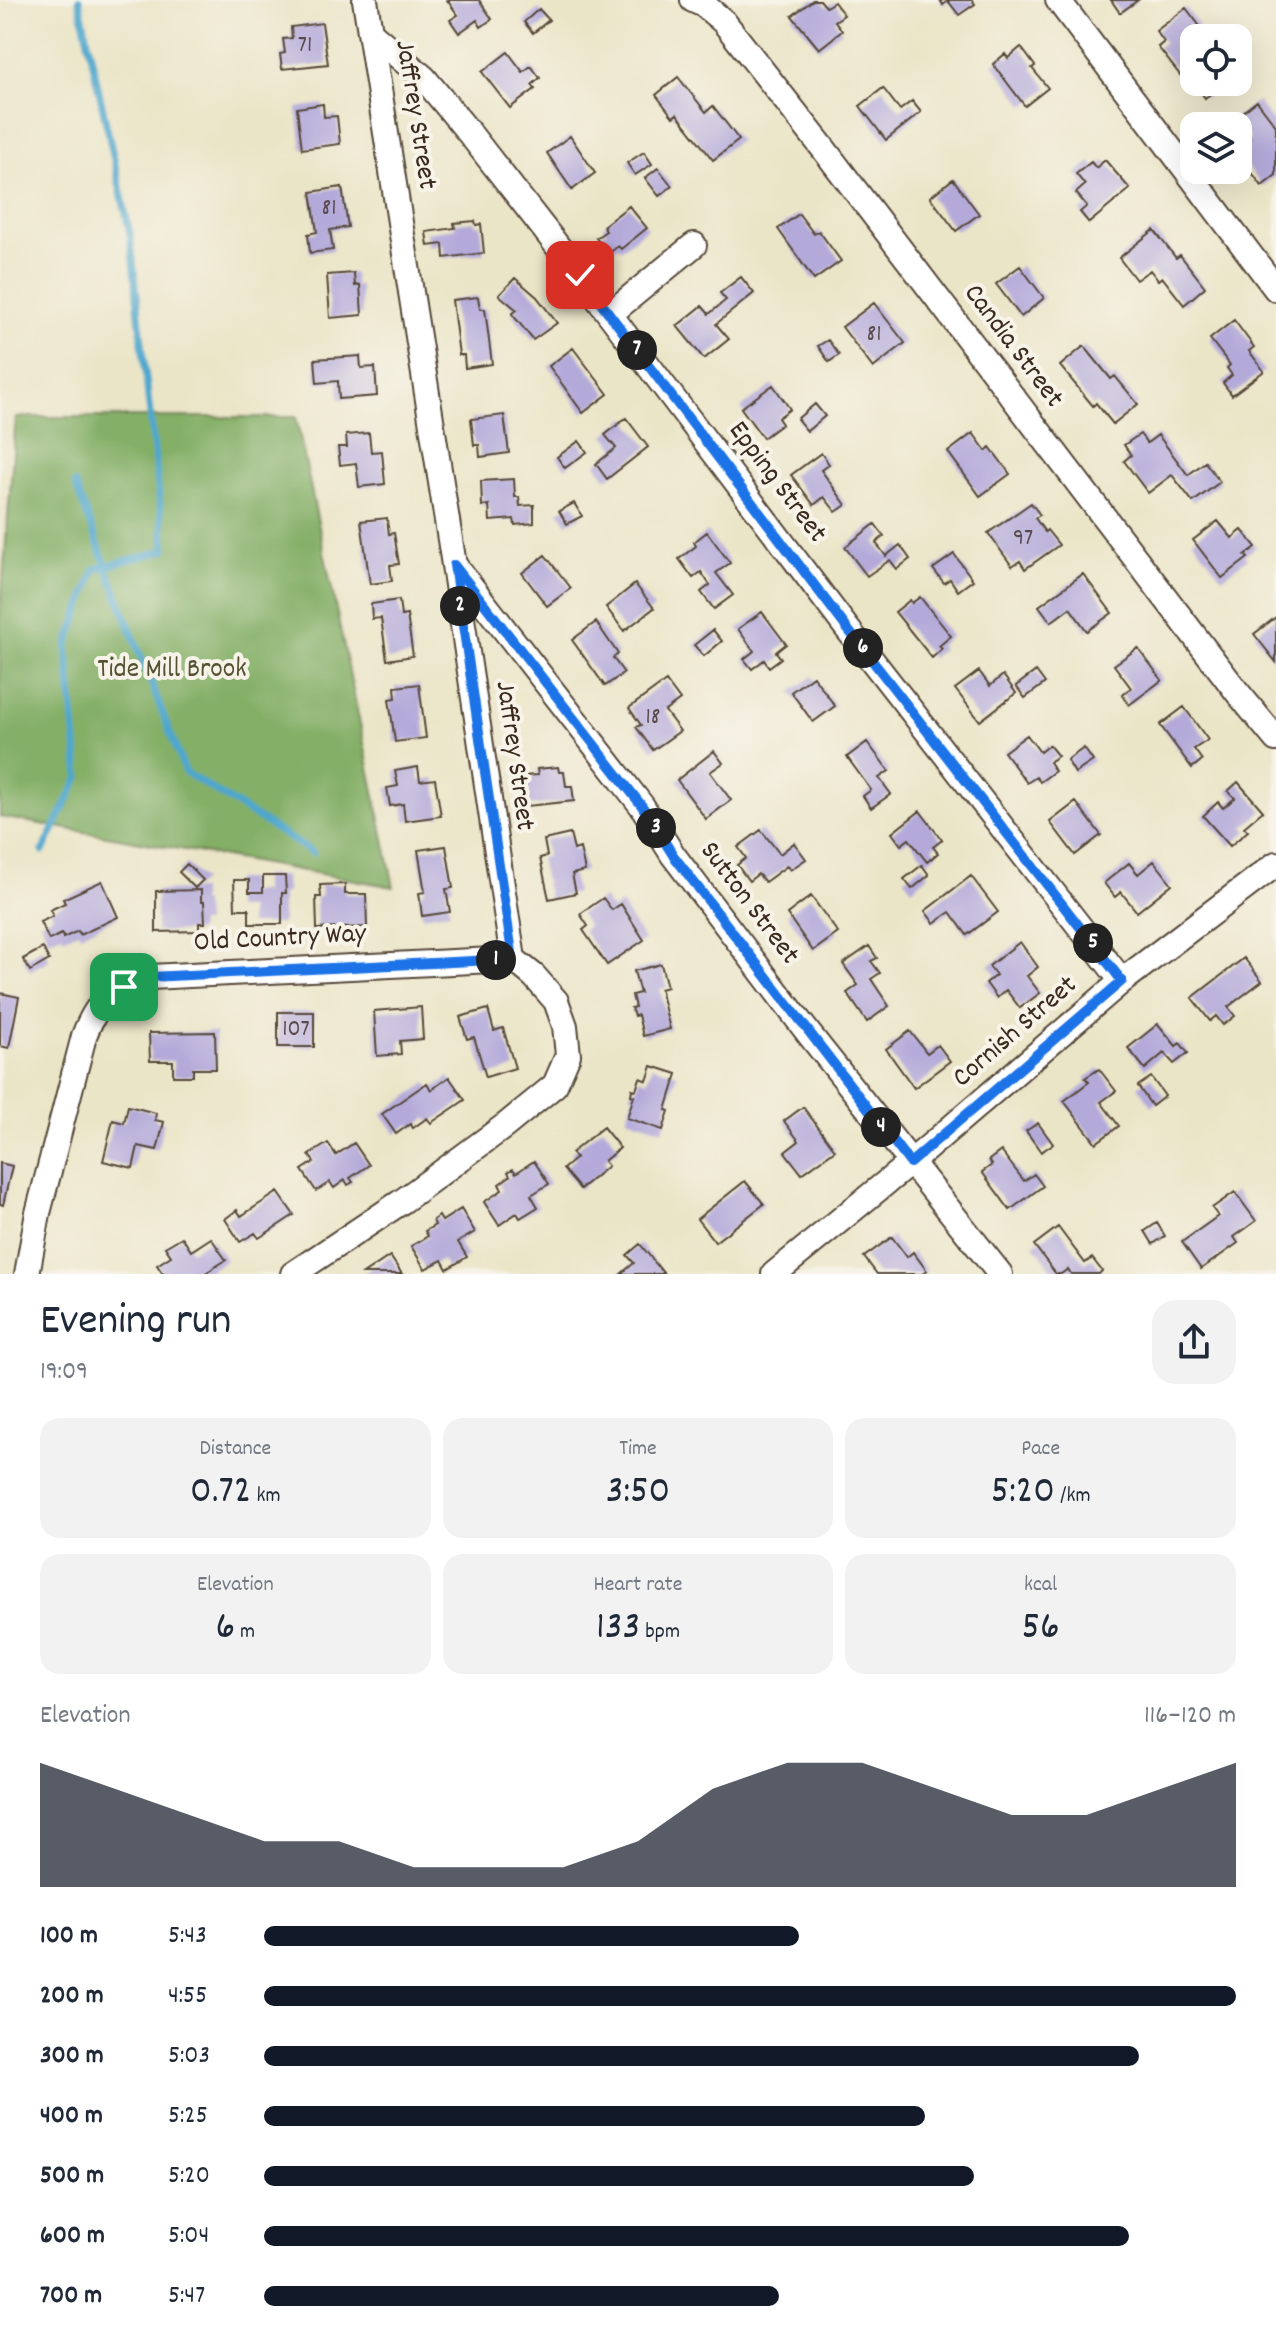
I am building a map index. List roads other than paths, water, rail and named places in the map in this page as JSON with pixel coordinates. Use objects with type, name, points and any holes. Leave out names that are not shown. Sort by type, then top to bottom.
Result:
[{"type":"street","name":"Jaffrey Street","points":[[365,0],[513,959]]},
{"type":"street","name":"Candia Street","points":[[693,0],[724,22],[1276,739]]},
{"type":"street","points":[[1058,0],[1276,289]]},
{"type":"street","name":"Epping Street","points":[[371,33],[424,78],[610,314],[846,627],[1122,981]]},
{"type":"street","points":[[610,314],[694,245]]},
{"type":"street","name":"Sutton Street","points":[[454,565],[642,806],[673,855],[910,1163],[1000,1274]]},
{"type":"street","name":"Cornish Street","points":[[774,1274],[910,1163],[1122,981],[1276,864]]},
{"type":"street","points":[[293,1274],[417,1191],[555,1085],[568,1055],[565,1026],[556,1001],[534,976],[513,959]]},
{"type":"street","name":"Old Country Way","points":[[27,1274],[38,1213],[84,1036],[90,1019],[104,998],[150,977],[513,959]]},
{"type":"waterway","points":[[43,851],[79,777],[67,646],[95,569],[165,550],[130,233],[79,0]]},
{"type":"waterway","name":"Tide Mill Brook","points":[[75,484],[185,772],[313,853]]}]
